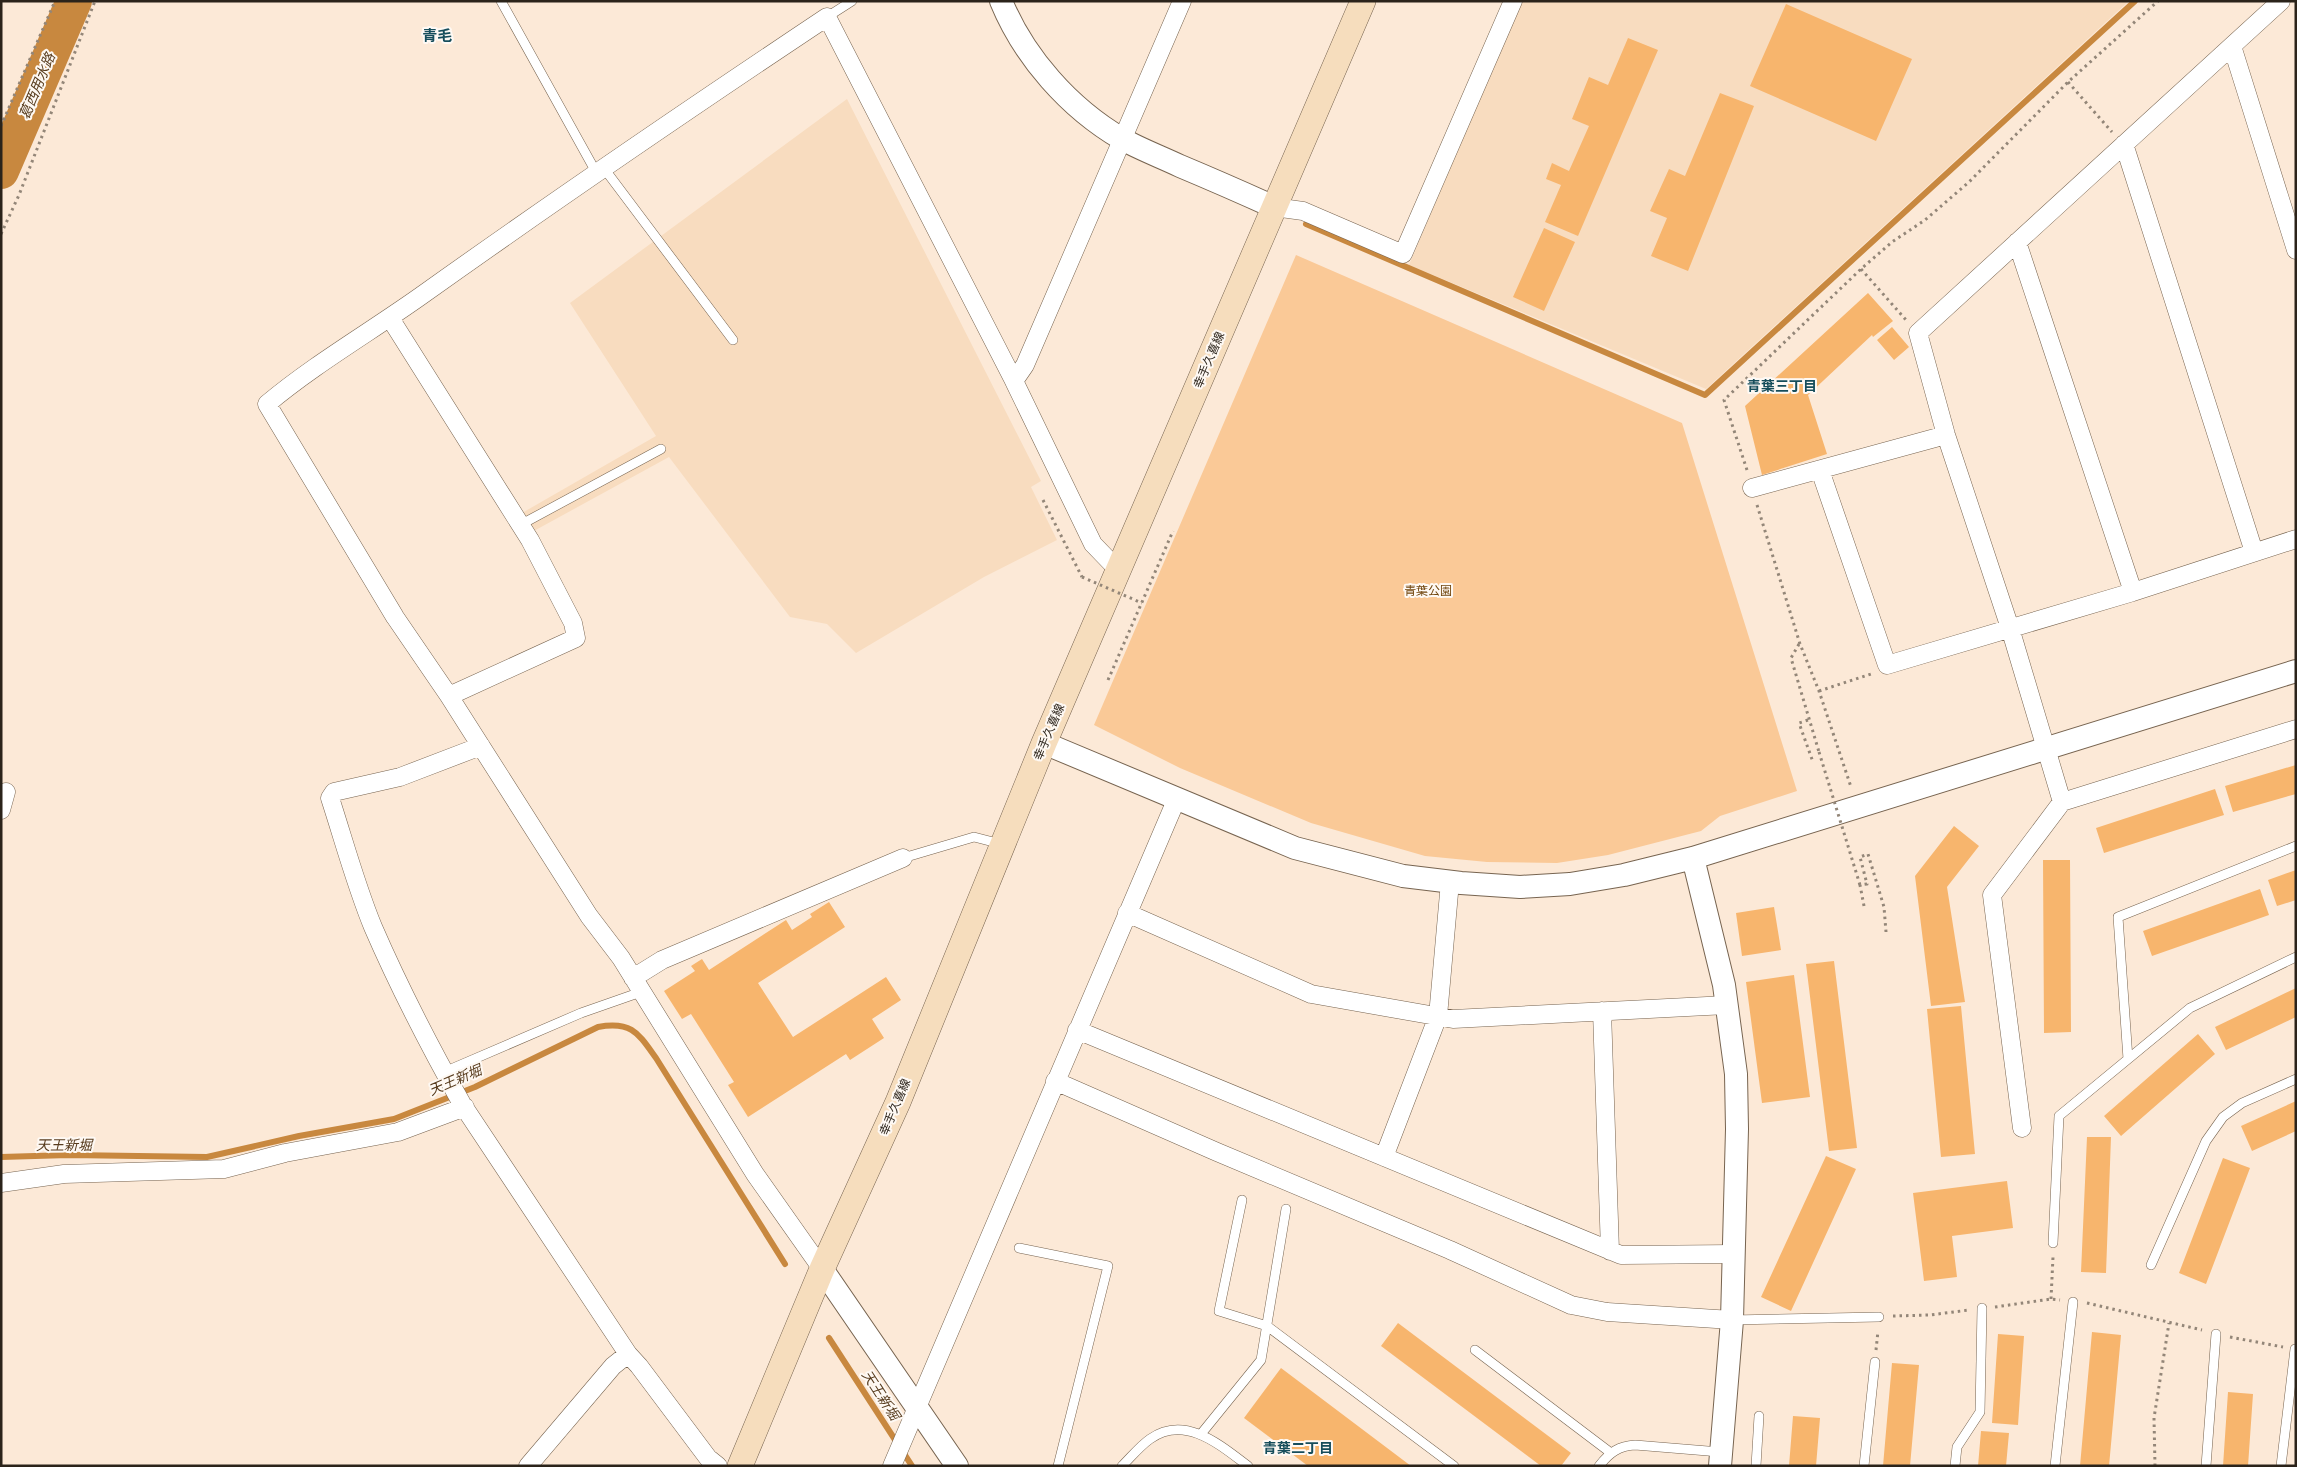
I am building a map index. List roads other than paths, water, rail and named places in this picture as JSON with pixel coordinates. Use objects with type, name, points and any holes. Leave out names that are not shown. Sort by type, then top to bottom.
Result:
[{"type":"main road","name":"幸手久喜線","points":[[740,1466],[822,1269],[898,1102],[1044,743],[1364,1]]},
{"type":"street","points":[[1001,1],[1019,37],[1040,67],[1081,109],[1121,139],[1274,207],[1303,211],[1403,254],[1513,1]]},
{"type":"street","points":[[1014,381],[1025,365],[1182,1]]},
{"type":"street","points":[[2062,802],[2010,628],[1946,435],[1918,333],[2281,1]]},
{"type":"street","points":[[957,1466],[914,1417],[822,1269],[755,1174],[692,1070],[637,985],[552,862],[482,746],[394,617],[267,404],[288,387],[390,318],[600,169],[827,16],[1014,381],[1093,544],[1119,572]]},
{"type":"street","points":[[2232,46],[2295,245]]},
{"type":"street","points":[[2124,144],[2254,552]]},
{"type":"street","points":[[2017,242],[2133,592]]},
{"type":"street","points":[[390,318],[520,525],[573,623],[576,638],[449,696]]},
{"type":"street","points":[[1752,488],[1946,435]]},
{"type":"street","points":[[1820,470],[1887,665],[2133,592],[2296,539]]},
{"type":"street","points":[[1044,743],[1295,848],[1403,876],[1450,882],[1520,887],[1570,884],[1624,875],[1693,858],[2296,671]]},
{"type":"street","points":[[2022,1128],[1992,895],[2062,802],[2296,729]]},
{"type":"street","points":[[482,746],[400,777],[334,792],[330,798],[373,927],[448,1079],[463,1105],[628,1354],[708,1458],[718,1466]]},
{"type":"street","points":[[1,810],[6,792]]},
{"type":"street","points":[[893,1464],[1177,798]]},
{"type":"street","points":[[637,985],[662,960],[903,858]]},
{"type":"street","points":[[1693,858],[1727,1005],[1736,1083],[1732,1320],[1720,1459]]},
{"type":"street","points":[[1384,1157],[1438,1016],[1450,882]]},
{"type":"street","points":[[1127,913],[1311,994],[1453,1019],[1727,1005]]},
{"type":"street","points":[[1602,1012],[1610,1251]]},
{"type":"street","points":[[1077,1030],[1621,1255],[1734,1254]]},
{"type":"street","points":[[1055,1081],[1217,1152],[1450,1250],[1571,1305],[1607,1312],[1732,1320]]},
{"type":"street","points":[[1,1183],[64,1174],[224,1169],[285,1153],[398,1132],[463,1105]]},
{"type":"street","points":[[528,1466],[613,1366],[628,1354]]},
{"type":"lane","points":[[501,1],[600,169],[733,340]]},
{"type":"lane","points":[[827,16],[852,1]]},
{"type":"lane","points":[[520,525],[661,449]]},
{"type":"lane","points":[[903,858],[974,837],[1003,844]]},
{"type":"lane","points":[[2128,1059],[2118,917],[2296,846]]},
{"type":"lane","points":[[2053,1243],[2059,1116],[2190,1008],[2296,957]]},
{"type":"lane","points":[[448,1079],[637,985]]},
{"type":"lane","points":[[2151,1265],[2206,1142],[2223,1117],[2242,1103],[2296,1080]]},
{"type":"lane","points":[[1242,1200],[1219,1311],[1267,1326],[1454,1466]]},
{"type":"lane","points":[[1201,1434],[1261,1360],[1286,1209]]},
{"type":"lane","points":[[1019,1248],[1108,1266],[1058,1466]]},
{"type":"lane","points":[[2055,1466],[2073,1302]]},
{"type":"lane","points":[[1956,1466],[1957,1447],[1980,1412],[1982,1308]]},
{"type":"lane","points":[[1732,1320],[1879,1316]]},
{"type":"lane","points":[[2206,1466],[2216,1334]]},
{"type":"lane","points":[[2281,1466],[2295,1349]]},
{"type":"lane","points":[[1475,1350],[1611,1453]]},
{"type":"lane","points":[[1864,1466],[1875,1362]]},
{"type":"lane","points":[[1756,1466],[1759,1416]]},
{"type":"lane","points":[[1122,1466],[1150,1438],[1168,1430],[1182,1428],[1201,1434],[1248,1466]]},
{"type":"lane","points":[[1600,1466],[1611,1453],[1622,1446],[1636,1445],[1720,1459]]},
{"type":"waterway","name":"葛西用水路","points":[[1,171],[74,1]]},
{"type":"waterway","points":[[1306,224],[1705,395],[2135,1]]},
{"type":"waterway","name":"天王新堀","points":[[1,1157],[69,1155],[207,1157],[299,1136],[394,1119],[475,1087],[598,1027],[619,1026],[627,1028],[639,1036],[656,1058],[785,1264]]},
{"type":"waterway","name":"天王新堀","points":[[829,1338],[912,1466]]},
{"type":"district","name":"青毛","points":[[437,36]]},
{"type":"district","name":"青葉三丁目","points":[[1782,386]]},
{"type":"district","name":"青葉二丁目","points":[[1298,1448]]},
{"type":"park label","name":"青葉公園","points":[[1428,591]]}]
